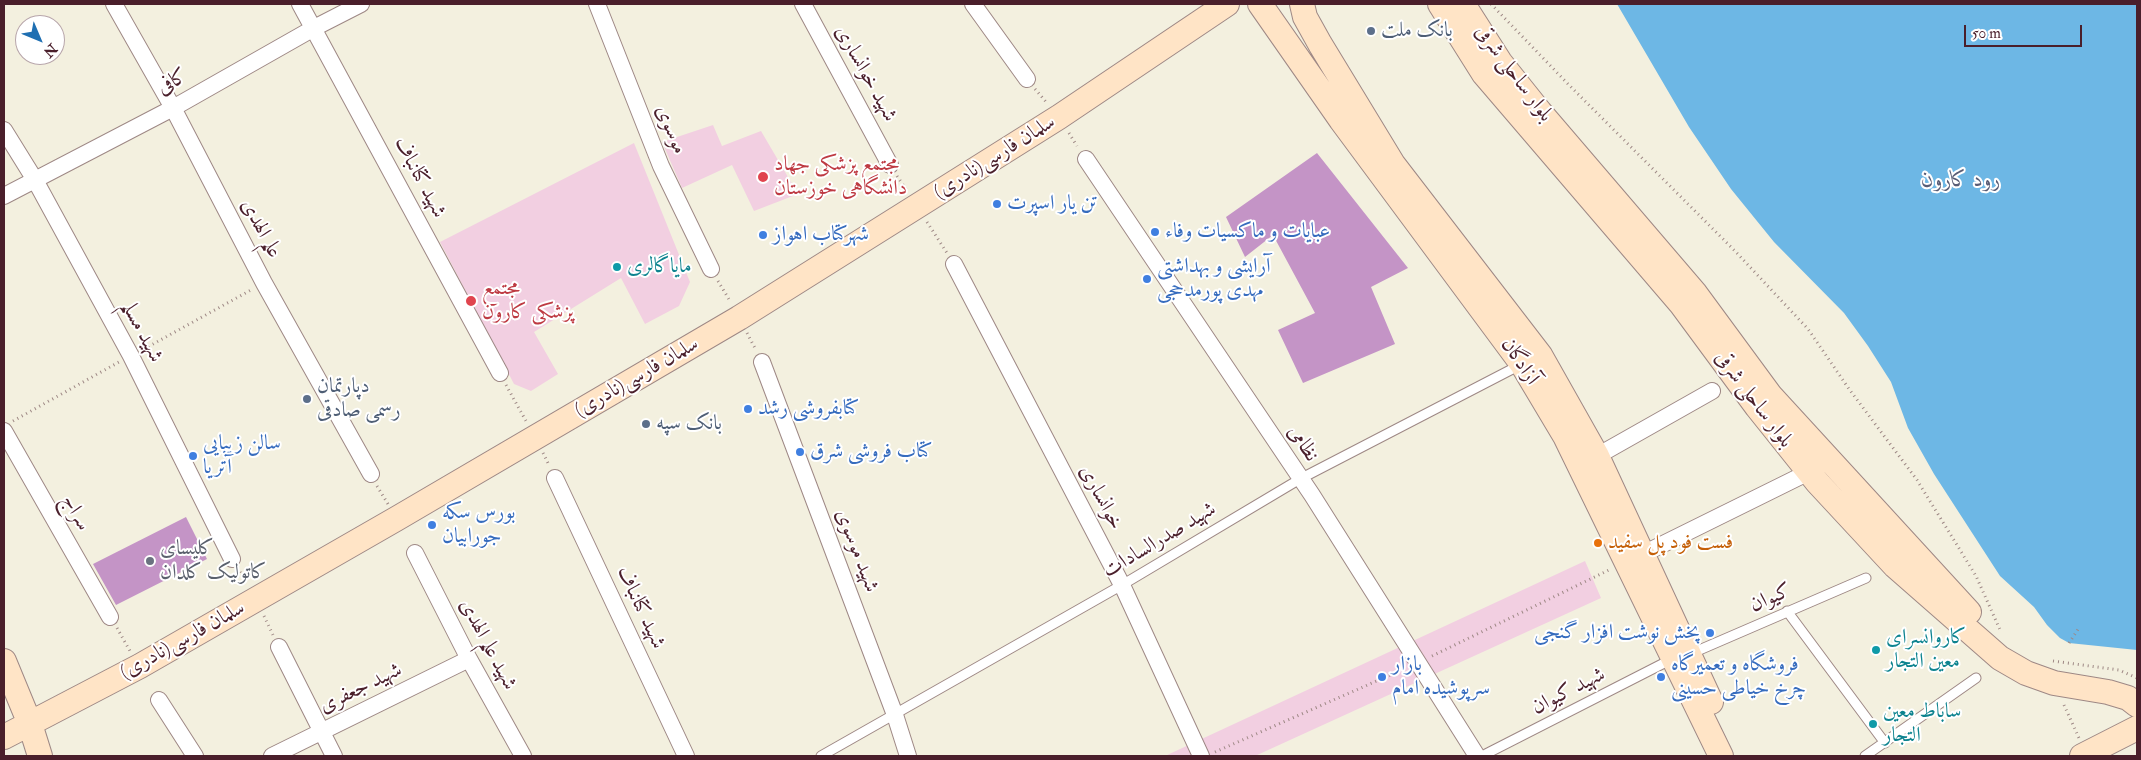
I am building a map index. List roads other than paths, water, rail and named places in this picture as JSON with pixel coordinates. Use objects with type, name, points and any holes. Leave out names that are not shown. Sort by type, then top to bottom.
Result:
[{"type":"main road","name":"سلمان فارسی(نادری)","points":[[4,737],[165,652],[739,318],[1059,118],[1227,4]]},
{"type":"main road","name":"آزادگان","points":[[1260,4],[1341,120],[1522,364],[1565,436],[1734,756]]},
{"type":"main road","name":"آزادگان","points":[[1302,4],[1305,17],[1320,44],[1394,164],[1540,355],[1597,456],[1641,555],[1721,756]]},
{"type":"main road","name":"بلوار ساحلی شرقی","points":[[1440,4],[1484,74],[1681,304],[1757,407],[1809,472],[1896,566],[2000,658],[2026,673],[2054,683],[2108,692],[2128,698],[2137,705]]},
{"type":"main road","name":"بلوار ساحلی شرقی","points":[[1463,4],[1500,62],[1540,112],[1695,293],[1770,395],[1962,604],[2008,648],[2030,662],[2055,671],[2111,681],[2137,693]]},
{"type":"main road","points":[[4,661],[30,724],[40,756]]},
{"type":"main road","points":[[2084,755],[2136,729]]},
{"type":"street","name":"علم الهدی","points":[[114,4],[173,108],[264,283],[371,474]]},
{"type":"street","name":"شهید کتانباف","points":[[300,4],[500,373]]},
{"type":"street","name":"کافی","points":[[4,196],[173,108],[314,28],[361,4]]},
{"type":"street","name":"موسوی","points":[[597,4],[661,166],[711,269]]},
{"type":"street","name":"شهید خوانساری","points":[[803,4],[890,165]]},
{"type":"street","points":[[973,4],[1027,79]]},
{"type":"street","name":"شهید مسلم","points":[[4,130],[35,180],[131,356],[232,559]]},
{"type":"street","name":"نظامی","points":[[1086,159],[1300,479],[1477,756]]},
{"type":"street","name":"خوانساری","points":[[954,264],[1122,585],[1201,756]]},
{"type":"street","name":"شهید موسوی","points":[[762,362],[895,715],[908,756]]},
{"type":"street","points":[[1597,456],[1712,392]]},
{"type":"street","name":"سراج","points":[[4,431],[110,617]]},
{"type":"street","points":[[1641,555],[1809,472]]},
{"type":"street","name":"شهید کتانباف","points":[[554,478],[686,756]]},
{"type":"street","name":"شهید علم الهدی","points":[[415,553],[469,660],[523,756]]},
{"type":"street","points":[[279,647],[334,756]]},
{"type":"street","name":"شهید جعفری","points":[[272,756],[469,660]]},
{"type":"street","points":[[159,700],[196,756]]},
{"type":"lane","name":"شهید صدرالسادات","points":[[821,756],[1122,585],[1300,479],[1522,364]]},
{"type":"lane","name":"کیوان","points":[[1681,656],[1866,578]]},
{"type":"lane","points":[[1787,611],[1885,743]]},
{"type":"lane","name":"شهید کیوان","points":[[1482,756],[1681,656]]},
{"type":"lane","points":[[1866,756],[1976,678]]},
{"type":"water","name":"رود کارون","points":[[1617,4],[2137,4],[2137,650],[2069,643],[2060,638],[2047,625],[2034,607],[2000,576],[1934,474],[1908,428],[1891,382],[1868,346],[1844,313],[1774,242],[1731,189],[1689,127]]},
{"type":"place","name":"بانک ملت","points":[[1371,31]]},
{"type":"place","name":"مجتمع پزشکی جهاد دانشگاهی خوزستان","points":[[763,177]]},
{"type":"place","name":"تن یار اسپرت","points":[[997,204]]},
{"type":"place","name":"عبایات و ماکسیات وفاء","points":[[1155,232]]},
{"type":"place","name":"شهرکتاب اهواز","points":[[763,235]]},
{"type":"place","name":"مایاگالری","points":[[617,267]]},
{"type":"place","name":"آرایشی و بهداشتی مهدی پورمدحجی","points":[[1147,279]]},
{"type":"place","name":"مجتمع پزشکی کارون","points":[[471,301]]},
{"type":"place","name":"دپارتمان رسمی صادقی","points":[[307,399]]},
{"type":"place","name":"کتابفروشی رشد","points":[[748,409]]},
{"type":"place","name":"بانک سپه","points":[[646,424]]},
{"type":"place","name":"کتاب فروشی شرق","points":[[800,452]]},
{"type":"place","name":"سالن زیبایی آتریا","points":[[193,456]]},
{"type":"place","name":"بورس سکه جورابیان","points":[[432,525]]},
{"type":"place","name":"فست فود پل سفید","points":[[1598,543]]},
{"type":"place","name":"کلیسای کاتولیک کلدان","points":[[150,561]]},
{"type":"place","name":"پخش نوشت افزار گنجی","points":[[1710,633]]},
{"type":"place","name":"کاروانسرای معین التجار","points":[[1876,650]]},
{"type":"place","name":"بازار سرپوشیده امام","points":[[1382,677]]},
{"type":"place","name":"فروشگاه و تعمیرگاه چرخ خیاطی حسینی","points":[[1661,677]]},
{"type":"place","name":"ساباط معین التجار","points":[[1873,724]]}]
